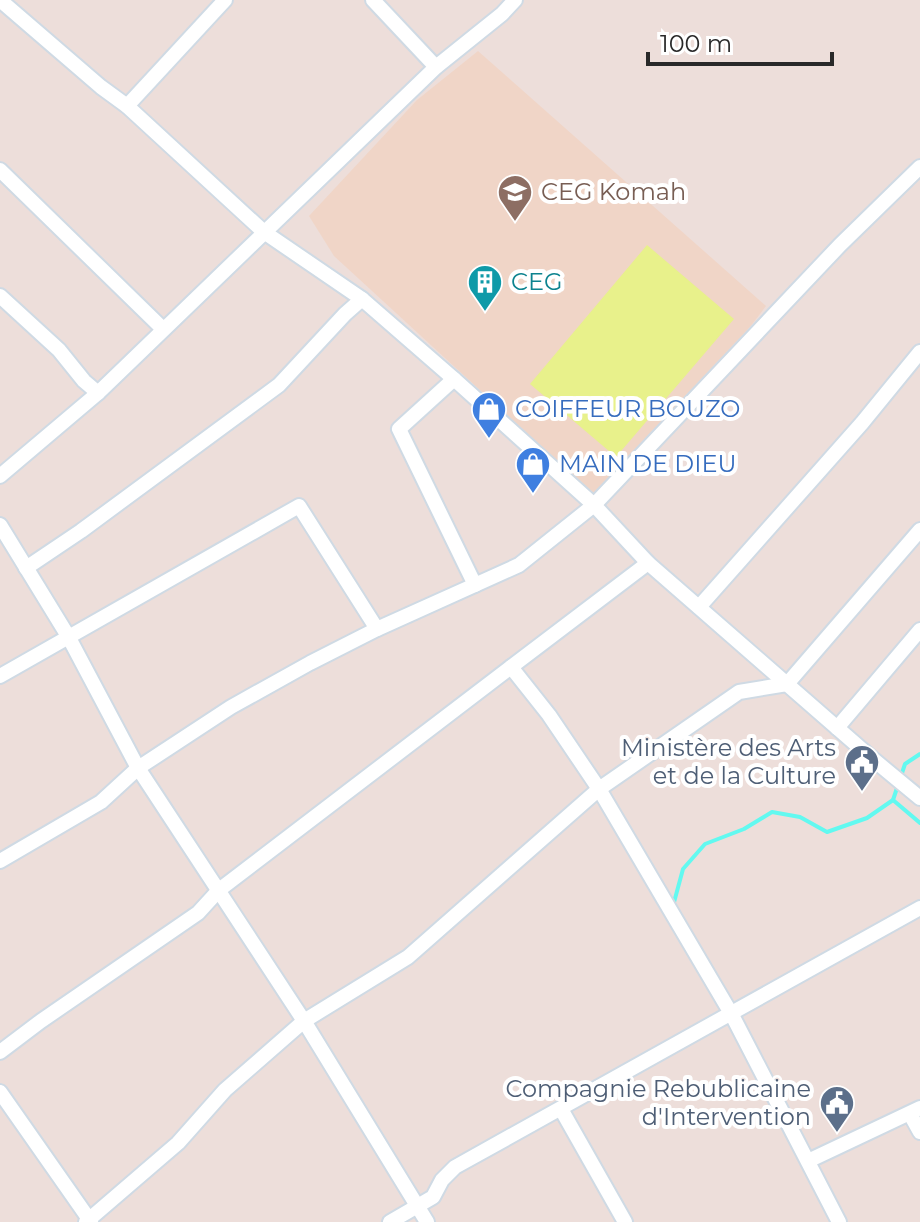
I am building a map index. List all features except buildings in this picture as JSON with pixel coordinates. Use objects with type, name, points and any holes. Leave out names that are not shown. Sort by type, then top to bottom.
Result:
[{"type":"street","points":[[0,0],[127,106],[264,232],[362,299],[594,505],[648,563],[920,798]]},
{"type":"street","points":[[127,106],[225,0]]},
{"type":"street","points":[[373,0],[436,67]]},
{"type":"street","points":[[0,476],[98,393],[436,67],[515,0]]},
{"type":"street","points":[[0,861],[101,802],[138,768],[231,707],[377,629],[519,565],[594,505],[840,245],[920,167]]},
{"type":"street","points":[[0,170],[163,329]]},
{"type":"street","points":[[0,296],[59,350],[98,393]]},
{"type":"street","points":[[26,568],[279,385],[362,299]]},
{"type":"street","points":[[699,607],[862,423],[920,352]]},
{"type":"street","points":[[454,379],[399,429],[475,585]]},
{"type":"street","points":[[0,676],[299,506],[377,629]]},
{"type":"street","points":[[0,525],[68,636],[138,768],[304,1021],[427,1222]]},
{"type":"street","points":[[0,1092],[89,1221],[178,1143],[225,1090],[304,1021],[408,957],[599,789],[739,692],[787,684],[920,530]]},
{"type":"street","points":[[0,1052],[198,913],[219,890],[648,563]]},
{"type":"street","points":[[837,728],[920,630]]},
{"type":"street","points":[[511,667],[549,715],[599,789],[732,1015],[839,1222]]},
{"type":"street","points":[[390,1222],[433,1197],[442,1180],[455,1167],[920,908]]},
{"type":"street","points":[[561,1109],[625,1222]]},
{"type":"street","points":[[808,1161],[915,1111],[920,1132]]},
{"type":"shaded area","name":"CEG Komah","points":[[478,51],[766,306],[750,327],[593,494],[334,256],[309,216],[417,100]]},
{"type":"green space","points":[[647,245],[734,319],[616,457],[530,384]]},
{"type":"waterway","points":[[920,754],[905,764],[893,800],[920,823]]},
{"type":"waterway","points":[[673,906],[683,869],[705,844],[744,829],[772,812],[800,817],[827,832],[867,818],[893,800]]},
{"type":"place","name":"CEG Komah","points":[[515,223]]},
{"type":"place","name":"CEG","points":[[485,313]]},
{"type":"place","name":"COIFFEUR BOUZO","points":[[489,440]]},
{"type":"place","name":"MAIN DE DIEU","points":[[533,495]]},
{"type":"place","name":"Ministère des Arts et de la Culture","points":[[862,793]]},
{"type":"place","name":"Compagnie Rebublicaine d'Intervention","points":[[837,1134]]}]
